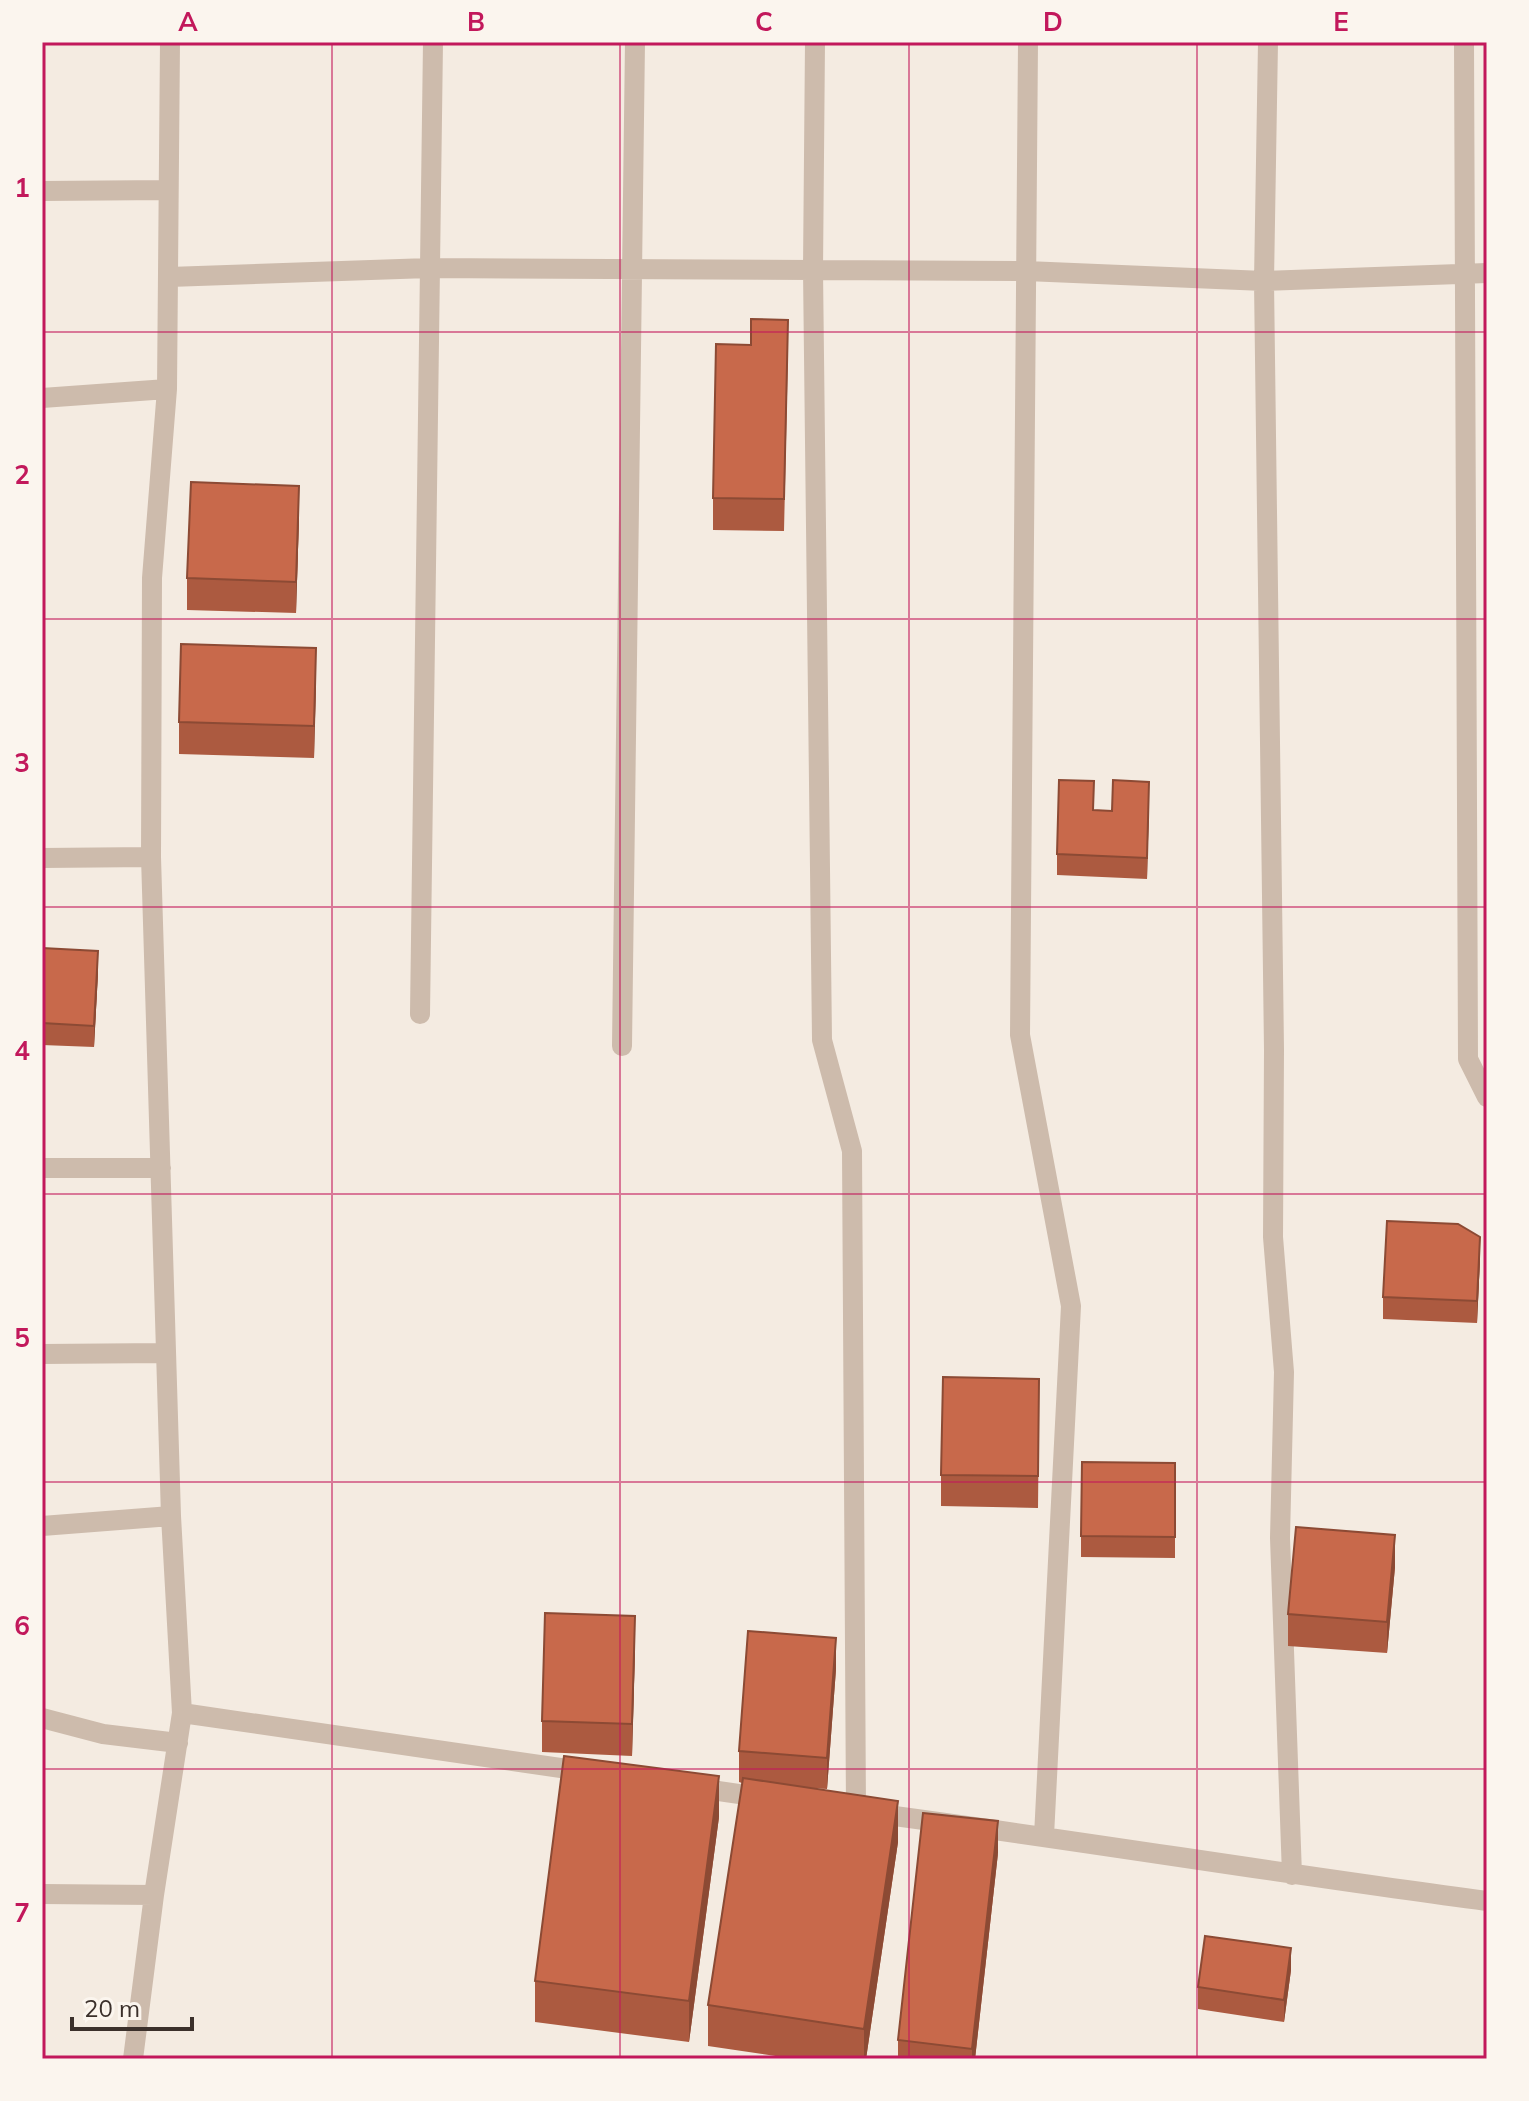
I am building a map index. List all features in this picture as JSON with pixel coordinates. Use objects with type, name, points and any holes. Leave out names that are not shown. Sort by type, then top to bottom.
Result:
[{"type":"street","points":[[133,2059],[182,1713],[171,1516],[151,857],[152,578],[167,389],[170,42]]},
{"type":"street","points":[[420,1014],[433,42]]},
{"type":"street","points":[[622,1046],[635,42]]},
{"type":"street","points":[[815,42],[813,270],[822,1040],[852,1151],[856,1811]]},
{"type":"street","points":[[1028,42],[1020,1035],[1071,1306],[1044,1836]]},
{"type":"street","points":[[1268,42],[1264,281],[1274,1050],[1273,1237],[1284,1372],[1280,1538],[1292,1875]]},
{"type":"street","points":[[1464,42],[1468,1059],[1487,1097]]},
{"type":"street","points":[[42,191],[168,190]]},
{"type":"street","points":[[169,277],[429,268],[1026,271],[1264,281],[1487,273]]},
{"type":"street","points":[[42,398],[167,389]]},
{"type":"street","points":[[42,858],[151,857]]},
{"type":"street","points":[[42,1168],[161,1168]]},
{"type":"street","points":[[42,1354],[166,1353]]},
{"type":"street","points":[[42,1526],[171,1516]]},
{"type":"street","points":[[182,1713],[605,1775]]},
{"type":"street","points":[[42,1718],[103,1734],[178,1743]]},
{"type":"street","points":[[668,1784],[793,1802]]},
{"type":"street","points":[[825,1807],[1487,1901]]},
{"type":"street","points":[[42,1894],[154,1895]]},
{"type":"building","points":[[751,319],[788,320],[784,499],[713,498],[716,344],[751,345]]},
{"type":"building","points":[[191,482],[299,486],[296,582],[187,578]]},
{"type":"building","points":[[181,644],[316,648],[314,726],[179,722]]},
{"type":"building","points":[[1059,780],[1094,781],[1093,810],[1112,811],[1113,780],[1149,782],[1147,858],[1057,854]]},
{"type":"building","points":[[42,948],[98,951],[94,1026],[42,1023]]},
{"type":"building","points":[[1387,1221],[1458,1224],[1480,1237],[1477,1301],[1383,1297]]},
{"type":"building","points":[[943,1377],[1039,1379],[1038,1476],[941,1475]]},
{"type":"building","points":[[1082,1462],[1175,1463],[1175,1537],[1081,1536]]},
{"type":"building","points":[[1296,1527],[1395,1535],[1387,1622],[1288,1614]]},
{"type":"building","points":[[545,1613],[635,1616],[632,1724],[542,1721]]},
{"type":"building","points":[[748,1631],[836,1638],[827,1758],[739,1751]]},
{"type":"building","points":[[564,1756],[719,1776],[689,2001],[535,1981]]},
{"type":"building","points":[[743,1778],[898,1801],[864,2029],[708,2005]]},
{"type":"building","points":[[923,1813],[998,1821],[972,2049],[898,2040]]},
{"type":"building","points":[[1205,1936],[1291,1948],[1284,2000],[1198,1987]]}]
